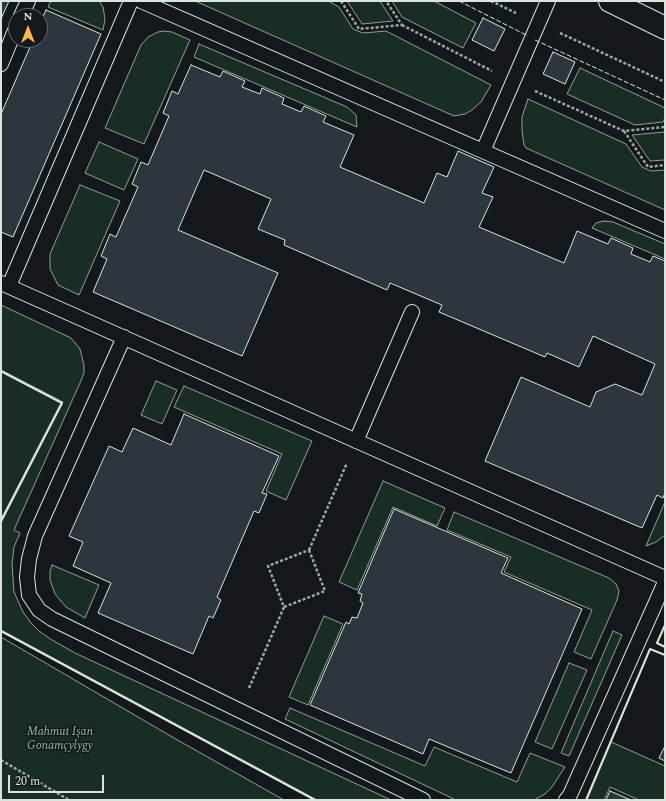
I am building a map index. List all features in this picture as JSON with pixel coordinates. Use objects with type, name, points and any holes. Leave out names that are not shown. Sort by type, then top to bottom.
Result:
[{"type":"main road","points":[[610,1],[665,28]]},
{"type":"lane","points":[[131,1],[5,284],[665,578]]},
{"type":"lane","points":[[141,1],[665,231]]},
{"type":"lane","points":[[483,151],[548,1]]},
{"type":"lane","points":[[1,64],[8,47]]},
{"type":"lane","points":[[356,441],[412,312]]},
{"type":"lane","points":[[124,337],[35,536],[29,559],[27,576],[30,595],[39,610],[52,619],[423,800]]},
{"type":"lane","points":[[566,800],[573,788],[665,582]]},
{"type":"path","points":[[341,1],[359,29],[402,25],[386,1]]},
{"type":"path","points":[[491,1],[665,82]]},
{"type":"path","points":[[665,127],[624,131],[648,167],[665,165]]},
{"type":"path","points":[[284,607],[325,591],[309,550],[356,441]]},
{"type":"path","points":[[239,710],[284,607],[268,566],[309,550]]},
{"type":"path","points":[[1,760],[69,800]]},
{"type":"green space","points":[[51,1],[99,1],[103,7],[105,19],[103,30],[48,7]]},
{"type":"green space","points":[[195,1],[328,1],[339,7],[353,29],[363,33],[386,31],[491,85],[481,102],[472,110],[465,114],[454,116]]},
{"type":"green space","points":[[347,1],[380,1],[393,21],[362,24]]},
{"type":"green space","points":[[392,1],[434,1],[476,23],[463,48],[402,17]]},
{"type":"green space","points":[[163,31],[172,32],[190,40],[144,144],[105,128],[141,45],[148,37]]},
{"type":"green space","points":[[199,44],[347,107],[356,115],[357,127],[194,57]]},
{"type":"green space","points":[[580,68],[665,108],[665,118],[663,122],[635,125],[567,94]]},
{"type":"green space","points":[[528,99],[626,144],[642,167],[651,171],[665,170],[665,210],[526,148],[524,145],[522,131],[522,117]]},
{"type":"green space","points":[[664,132],[665,160],[650,161],[632,135]]},
{"type":"green space","points":[[99,142],[138,159],[124,190],[85,173]]},
{"type":"green space","points":[[80,185],[120,201],[79,295],[58,285],[50,269],[50,254]]},
{"type":"green space","points":[[604,221],[613,222],[665,244],[665,259],[592,228],[596,223]]},
{"type":"green space","points":[[1,305],[71,338],[80,349],[84,365],[84,373],[80,383],[14,530],[20,533],[14,547],[12,564],[14,592],[23,612],[31,623],[52,640],[75,653],[391,800],[317,800],[1,630],[1,523],[63,402],[1,370]]},
{"type":"green space","points":[[1,372],[61,403],[1,519]]},
{"type":"green space","points":[[156,381],[177,390],[162,424],[141,415]]},
{"type":"green space","points":[[184,386],[312,441],[286,500],[266,491],[282,454],[174,407]]},
{"type":"green space","points":[[383,481],[445,508],[437,526],[393,507],[357,590],[339,582]]},
{"type":"green space","points":[[664,504],[665,535],[656,542],[646,546]]},
{"type":"green space","points":[[454,512],[609,578],[616,584],[619,591],[617,600],[591,659],[574,652],[592,610],[504,572],[511,557],[447,530]]},
{"type":"green space","points":[[52,565],[99,585],[85,618],[66,607],[55,594],[50,580]]},
{"type":"green space","points":[[324,616],[343,624],[308,705],[289,697]]},
{"type":"green space","points":[[613,631],[622,635],[569,756],[561,753]]},
{"type":"green space","name":"Mahmut Işan Gonamçylygy","points":[[1,637],[174,738],[284,800],[1,800]]},
{"type":"green space","points":[[569,663],[587,670],[552,749],[535,742]]},
{"type":"green space","points":[[290,708],[425,766],[434,747],[517,782],[530,753],[565,767],[552,787],[545,794],[534,800],[456,800],[285,719]]},
{"type":"green space","points":[[611,742],[665,766],[665,800],[639,800],[610,787],[604,800],[587,800]]},
{"type":"building","points":[[1,1],[9,1],[1,19]]},
{"type":"building","points":[[48,11],[101,34],[13,237],[1,232],[1,114],[30,48],[48,48]]},
{"type":"building","points":[[483,18],[505,29],[494,51],[472,40]]},
{"type":"building","points":[[553,52],[575,62],[565,84],[543,74]]},
{"type":"building","points":[[191,65],[220,77],[223,71],[245,81],[242,87],[260,94],[262,88],[284,98],[282,104],[301,112],[304,106],[326,116],[323,122],[354,135],[340,167],[424,203],[437,173],[447,177],[458,151],[494,167],[482,193],[493,197],[479,227],[564,263],[577,231],[608,244],[611,238],[633,248],[631,254],[650,262],[653,256],[665,261],[665,493],[663,498],[657,495],[642,528],[485,461],[521,377],[590,407],[596,392],[615,384],[642,395],[655,364],[593,336],[579,367],[547,353],[545,357],[439,312],[442,305],[390,283],[387,290],[284,245],[285,240],[258,229],[271,199],[204,170],[178,230],[278,273],[242,356],[93,292],[107,259],[101,256],[110,234],[116,237],[138,187],[132,184],[141,162],[148,165],[169,116],[163,113],[172,91],[178,94]]},
{"type":"building","points":[[184,414],[279,456],[262,493],[267,494],[259,513],[254,511],[217,597],[221,600],[213,618],[209,616],[193,654],[98,613],[111,583],[73,566],[83,542],[69,536],[109,446],[122,452],[133,428],[171,445]]},
{"type":"building","points":[[394,509],[508,558],[501,573],[582,609],[511,773],[429,739],[423,754],[310,705],[346,622],[349,624],[352,617],[357,618],[363,603],[360,601],[362,594],[358,593]]},
{"type":"building","points":[[665,746],[665,761],[659,758]]},
{"type":"building","points":[[610,791],[631,800],[606,800]]},
{"type":"fence","points":[[459,1],[528,36]]},
{"type":"fence","points":[[535,40],[665,100]]},
{"type":"wall","points":[[1,371],[62,403],[1,521]]},
{"type":"wall","points":[[665,625],[657,643],[665,647]]},
{"type":"wall","points":[[1,631],[315,800]]},
{"type":"wall","points":[[586,800],[650,649],[665,655]]}]
